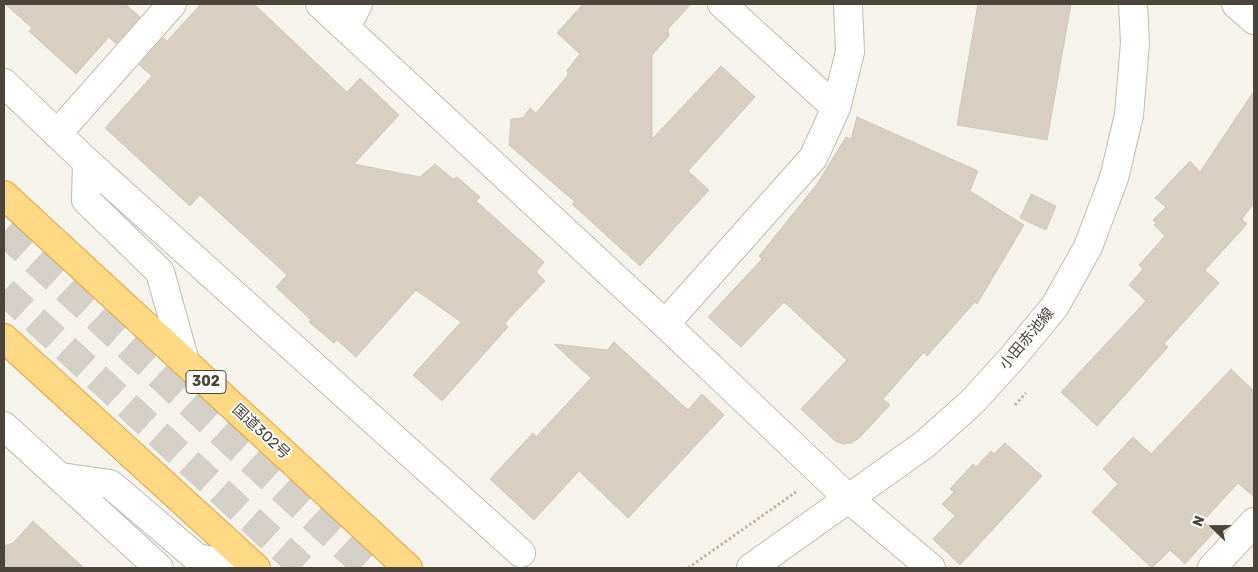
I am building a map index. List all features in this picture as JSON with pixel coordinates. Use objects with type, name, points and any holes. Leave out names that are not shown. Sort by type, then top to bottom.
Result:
[{"type":"highway","name":"国道302号","points":[[4,195],[408,568]]},
{"type":"highway","points":[[4,338],[256,568]]},
{"type":"street","points":[[57,134],[172,4]]},
{"type":"street","points":[[320,4],[665,324],[848,498],[931,568]]},
{"type":"street","points":[[346,28],[358,4]]},
{"type":"street","points":[[722,4],[836,108]]},
{"type":"street","points":[[665,324],[813,158],[836,108],[850,52],[848,4]]},
{"type":"street","name":"小田赤池線","points":[[751,568],[925,444],[972,402],[1013,357],[1054,306],[1088,247],[1114,178],[1129,115],[1135,43],[1133,4]]},
{"type":"street","points":[[4,83],[87,162],[521,553]]},
{"type":"street","points":[[87,162],[86,200],[160,272],[185,362]]},
{"type":"street","points":[[4,426],[159,568]]},
{"type":"street","points":[[60,476],[110,484],[197,558],[249,568]]},
{"type":"street","points":[[1212,568],[1254,522]]},
{"type":"path","points":[[688,568],[803,486]]},
{"type":"building","points":[[5,4],[125,4],[140,17],[116,44],[109,37],[76,74],[29,31],[32,28]]},
{"type":"building","points":[[201,4],[254,4],[347,92],[360,78],[399,115],[354,164],[420,177],[435,164],[453,179],[457,177],[480,197],[476,201],[544,262],[536,272],[545,281],[505,323],[508,327],[442,401],[413,375],[461,322],[416,290],[356,357],[337,340],[334,343],[309,322],[311,320],[276,287],[287,275],[200,195],[190,206],[105,128],[152,76],[139,65],[163,38],[167,41]]},
{"type":"building","points":[[583,4],[691,4],[668,29],[669,36],[652,55],[652,139],[721,66],[755,97],[688,171],[709,190],[640,266],[572,204],[575,202],[509,145],[511,119],[523,118],[530,108],[536,113],[568,75],[567,70],[580,54],[557,33]]},
{"type":"building","points":[[978,4],[1071,4],[1047,140],[957,125]]},
{"type":"building","points":[[1254,91],[1254,203],[1242,219],[1247,224],[1205,270],[1219,283],[1164,344],[1168,347],[1097,426],[1061,392],[1146,301],[1129,285],[1143,269],[1139,265],[1165,236],[1154,225],[1156,223],[1153,220],[1166,207],[1155,198],[1190,161],[1200,172]]},
{"type":"building","points":[[857,117],[978,171],[970,191],[1024,225],[977,304],[975,302],[927,356],[924,352],[883,399],[890,405],[859,438],[852,443],[843,444],[835,441],[801,409],[847,360],[784,302],[741,347],[708,317],[762,259],[759,256],[817,184],[846,137],[851,139]]},
{"type":"building","points":[[1031,194],[1056,206],[1046,230],[1020,218]]},
{"type":"building","points":[[614,342],[688,410],[702,394],[724,415],[628,518],[579,471],[534,520],[490,479],[533,433],[536,437],[591,378],[554,344],[607,350]]},
{"type":"building","points":[[1231,369],[1254,391],[1254,497],[1238,483],[1203,521],[1214,532],[1185,564],[1170,550],[1152,568],[1092,512],[1118,484],[1103,469],[1133,437],[1151,454]]},
{"type":"building","points":[[1005,443],[1042,476],[960,565],[933,539],[955,516],[942,504],[954,492],[950,489],[973,464],[976,467],[991,451],[994,454]]},
{"type":"building","points":[[33,521],[84,568],[4,568],[4,546],[13,543]]},
{"type":"tunnel","points":[[4,232],[367,568]]},
{"type":"tunnel","points":[[4,291],[303,568]]}]
